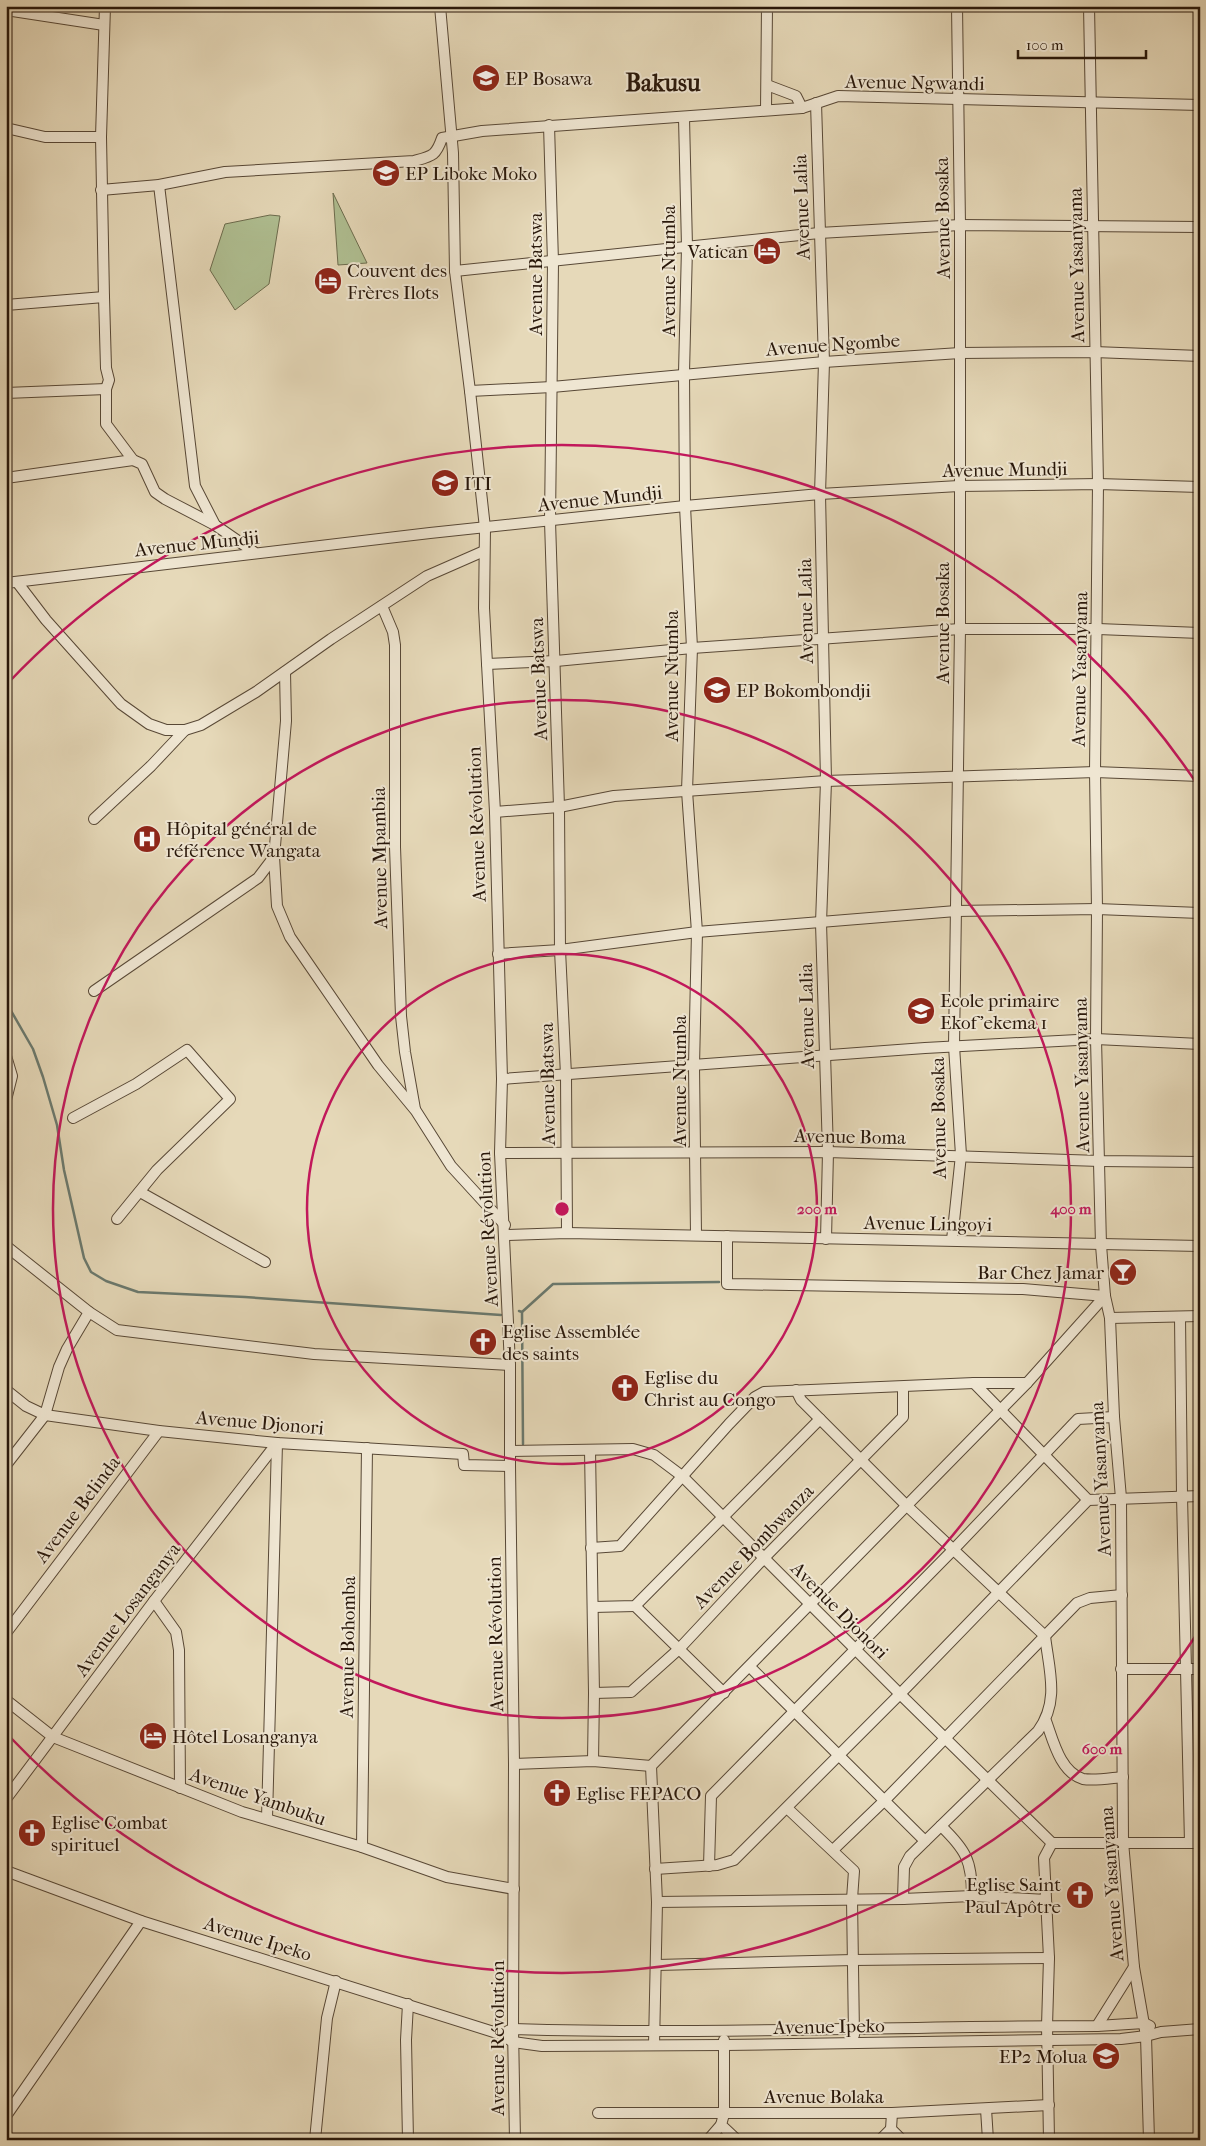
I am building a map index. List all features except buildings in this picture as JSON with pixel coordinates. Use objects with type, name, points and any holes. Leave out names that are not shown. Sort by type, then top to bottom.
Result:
[{"type":"street","points":[[105,6],[102,190],[106,368],[109,380],[106,389],[106,424],[133,460],[142,464],[155,492],[215,525],[254,552]]},
{"type":"street","name":"Avenue Révolution","points":[[440,6],[452,136],[455,271],[485,528],[484,608],[495,812],[502,1079],[500,1153],[510,1365],[515,2140]]},
{"type":"street","points":[[766,110],[767,6]]},
{"type":"street","name":"Avenue Bosaka","points":[[952,1240],[961,1155],[954,1046],[960,629],[960,225],[957,6]]},
{"type":"street","name":"Avenue Yasanyama","points":[[1089,6],[1092,104],[1094,352],[1098,484],[1098,629],[1095,772],[1096,1039],[1101,1245],[1105,1296],[1110,1318],[1114,1417],[1121,1498],[1123,1842],[1134,1967],[1146,2036],[1149,2140]]},
{"type":"street","points":[[6,10],[104,25]]},
{"type":"street","points":[[767,85],[796,96],[802,108]]},
{"type":"street","name":"Avenue Ngwandi","points":[[452,136],[482,131],[549,125],[684,118],[802,108],[838,96],[1092,104],[1200,105]]},
{"type":"street","name":"Avenue Lalia","points":[[816,103],[818,233],[824,362],[820,494],[826,781],[821,923],[828,1152],[826,1239]]},
{"type":"street","name":"Avenue Ntumba","points":[[684,118],[687,247],[684,373],[685,506],[692,648],[688,790],[697,932],[694,1066],[697,1153],[696,1235]]},
{"type":"street","name":"Avenue Batswa","points":[[549,125],[553,262],[550,521],[556,661],[560,950],[566,1075],[567,1233]]},
{"type":"street","points":[[6,128],[45,137],[102,137]]},
{"type":"street","points":[[102,190],[159,185],[225,172],[414,161],[432,156],[438,151],[442,138],[452,136]]},
{"type":"street","points":[[159,185],[196,486],[215,525]]},
{"type":"street","points":[[455,271],[818,233],[960,225],[1200,227]]},
{"type":"street","points":[[6,305],[104,297]]},
{"type":"street","name":"Avenue Ngombe","points":[[470,391],[552,387],[684,373],[960,353],[1094,352],[1200,356]]},
{"type":"street","points":[[6,393],[106,389]]},
{"type":"street","points":[[6,478],[133,460]]},
{"type":"street","name":"Avenue Mundji","points":[[11,583],[254,552],[685,506],[820,494],[959,486],[1098,484],[1200,487]]},
{"type":"street","points":[[11,583],[121,704],[149,724],[166,730],[185,730],[201,725],[285,672],[427,576],[484,551]]},
{"type":"street","name":"Avenue Mpambia","points":[[382,606],[393,632],[395,645],[395,847],[401,1016],[405,1052],[416,1111]]},
{"type":"street","points":[[488,664],[556,661],[692,648],[960,629],[1098,629],[1200,633]]},
{"type":"street","points":[[285,672],[286,721],[274,857],[276,906],[290,936],[378,1065],[416,1111],[451,1166],[505,1230]]},
{"type":"street","points":[[94,819],[151,766],[185,730]]},
{"type":"street","points":[[495,812],[559,808],[614,796],[826,781],[1095,772],[1200,776]]},
{"type":"street","points":[[94,991],[258,878],[274,857]]},
{"type":"street","points":[[498,954],[560,950],[697,932],[956,911],[1097,909],[1200,912]]},
{"type":"street","points":[[502,1079],[954,1046],[1096,1039],[1200,1044]]},
{"type":"street","points":[[73,1118],[136,1084],[187,1050],[230,1101],[157,1170],[117,1220]]},
{"type":"street","points":[[6,1056],[12,1076],[6,1100]]},
{"type":"street","name":"Avenue Boma","points":[[500,1153],[828,1152],[1100,1161],[1200,1162]]},
{"type":"street","points":[[140,1192],[265,1262]]},
{"type":"street","name":"Avenue Lingoyi","points":[[505,1230],[826,1239],[1200,1246]]},
{"type":"street","points":[[727,1236],[727,1284],[1023,1289],[1105,1296]]},
{"type":"street","points":[[6,1246],[89,1312],[117,1330],[314,1354],[510,1365]]},
{"type":"street","points":[[654,2045],[657,1902],[651,1766],[1027,1383],[1105,1296]]},
{"type":"street","points":[[6,1465],[45,1415],[63,1358],[89,1312]]},
{"type":"street","points":[[1049,2140],[1047,2026],[1049,1958],[1044,1858],[1052,1843],[1195,1843],[1186,1669],[1180,1316]]},
{"type":"street","points":[[1110,1318],[1200,1316]]},
{"type":"street","points":[[591,1548],[620,1546],[754,1397],[772,1391],[974,1383],[1027,1383]]},
{"type":"street","points":[[974,1383],[1088,1500]]},
{"type":"street","name":"Avenue Bombwanza","points":[[594,1693],[631,1692],[679,1649],[764,1558],[903,1417],[903,1387]]},
{"type":"street","name":"Avenue Djonori","points":[[6,1390],[26,1406],[45,1415],[158,1431],[277,1443],[463,1454],[464,1465],[510,1466]]},
{"type":"street","points":[[796,1390],[801,1400],[861,1461],[1045,1636],[1052,1696],[1051,1708],[1046,1721],[906,1862],[903,1899]]},
{"type":"street","points":[[709,1866],[711,1796],[954,1550],[1078,1419],[1114,1417]]},
{"type":"street","points":[[593,1607],[635,1606],[820,1419]]},
{"type":"street","name":"Avenue Belinda","points":[[6,1633],[158,1431]]},
{"type":"street","points":[[267,1818],[277,1443]]},
{"type":"street","name":"Avenue Losanganya","points":[[6,1799],[154,1601],[277,1443]]},
{"type":"street","name":"Avenue Bohomba","points":[[362,1847],[367,1448]]},
{"type":"street","name":"Avenue Djonori","points":[[510,1451],[632,1449],[654,1455],[682,1476],[808,1604],[1052,1843]]},
{"type":"street","points":[[590,1450],[594,1693],[593,1761]]},
{"type":"street","points":[[655,1869],[709,1866],[734,1860],[900,1694],[1088,1500],[1200,1496]]},
{"type":"street","points":[[833,1850],[884,1801],[1077,1603],[1090,1598],[1122,1595]]},
{"type":"street","points":[[154,1601],[176,1632],[179,1650],[180,1788]]},
{"type":"street","points":[[635,1606],[724,1693]]},
{"type":"street","points":[[750,1667],[925,1841]]},
{"type":"street","points":[[1121,1669],[1200,1668]]},
{"type":"street","name":"Avenue Yambuku","points":[[6,1700],[53,1737],[242,1812],[362,1847],[447,1877],[514,1889]]},
{"type":"street","points":[[1046,1721],[1059,1758],[1076,1775],[1085,1779],[1123,1777]]},
{"type":"street","points":[[514,1764],[593,1761],[651,1766]]},
{"type":"street","points":[[787,1808],[854,1871],[852,1899],[855,2043]]},
{"type":"street","points":[[941,1826],[958,1842],[966,1855],[972,1873],[972,1896]]},
{"type":"street","name":"Avenue Ipeko","points":[[6,1871],[141,1921],[408,2004],[500,2034],[513,2042],[542,2046],[603,2047],[1121,2038],[1200,2029]]},
{"type":"street","points":[[657,1902],[903,1899],[972,1896],[1046,1900]]},
{"type":"street","points":[[6,2116],[141,1921]]},
{"type":"street","points":[[657,1965],[1049,1958]]},
{"type":"street","points":[[1096,2026],[1134,1967]]},
{"type":"street","points":[[315,2140],[326,2018],[336,1981]]},
{"type":"street","points":[[408,2004],[406,2040],[408,2140]]},
{"type":"street","points":[[1144,2023],[1161,2032]]},
{"type":"street","name":"Avenue Ipeko","points":[[500,2034],[513,2029],[604,2032],[724,2032],[1096,2026],[1144,2023]]},
{"type":"street","points":[[603,2047],[604,2032]]},
{"type":"street","points":[[708,2140],[722,2119],[724,2032]]},
{"type":"street","name":"Avenue Bolaka","points":[[598,2113],[722,2119],[1049,2105]]},
{"type":"street","points":[[986,2109],[988,2140]]},
{"type":"street","points":[[880,2140],[891,2129],[892,2113]]},
{"type":"street","points":[[722,2119],[737,2140]]},
{"type":"street","points":[[891,2129],[902,2140]]},
{"type":"green space","points":[[333,193],[367,263],[338,265]]},
{"type":"green space","points":[[270,215],[280,216],[269,284],[235,310],[210,270],[225,224]]},
{"type":"waterway","points":[[6,1002],[33,1049],[43,1077],[57,1125],[64,1170],[84,1258],[91,1272],[106,1281],[138,1292],[245,1297],[501,1315]]},
{"type":"waterway","points":[[522,1312],[553,1284],[719,1282]]},
{"type":"waterway","points":[[519,1311],[522,1312],[523,1444]]},
{"type":"place","name":"EP Bosawa","points":[[486,78]]},
{"type":"place","name":"EP Liboke Moko","points":[[386,173]]},
{"type":"place","name":"Vatican","points":[[767,251]]},
{"type":"place","name":"Couvent des Frères Ilots","points":[[328,281]]},
{"type":"place","name":"ITI","points":[[445,483]]},
{"type":"place","name":"EP Bokombondji","points":[[717,690]]},
{"type":"place","name":"Hôpital général de référence Wangata","points":[[147,839]]},
{"type":"place","name":"Ecole primaire Ekof'ekema 1","points":[[921,1011]]},
{"type":"place","name":"Bar Chez Jamar","points":[[1123,1272]]},
{"type":"place","name":"Eglise Assemblée des saints","points":[[483,1342]]},
{"type":"place","name":"Eglise du Christ au Congo","points":[[625,1388]]},
{"type":"place","name":"Hôtel Losanganya","points":[[153,1736]]},
{"type":"place","name":"Eglise FEPACO","points":[[557,1793]]},
{"type":"place","name":"Eglise Combat spirituel","points":[[32,1833]]},
{"type":"place","name":"Eglise Saint Paul Apôtre","points":[[1080,1895]]},
{"type":"place","name":"EP2 Molua","points":[[1106,2056]]},
{"type":"district","name":"Bakusu","points":[[663,83]]}]
